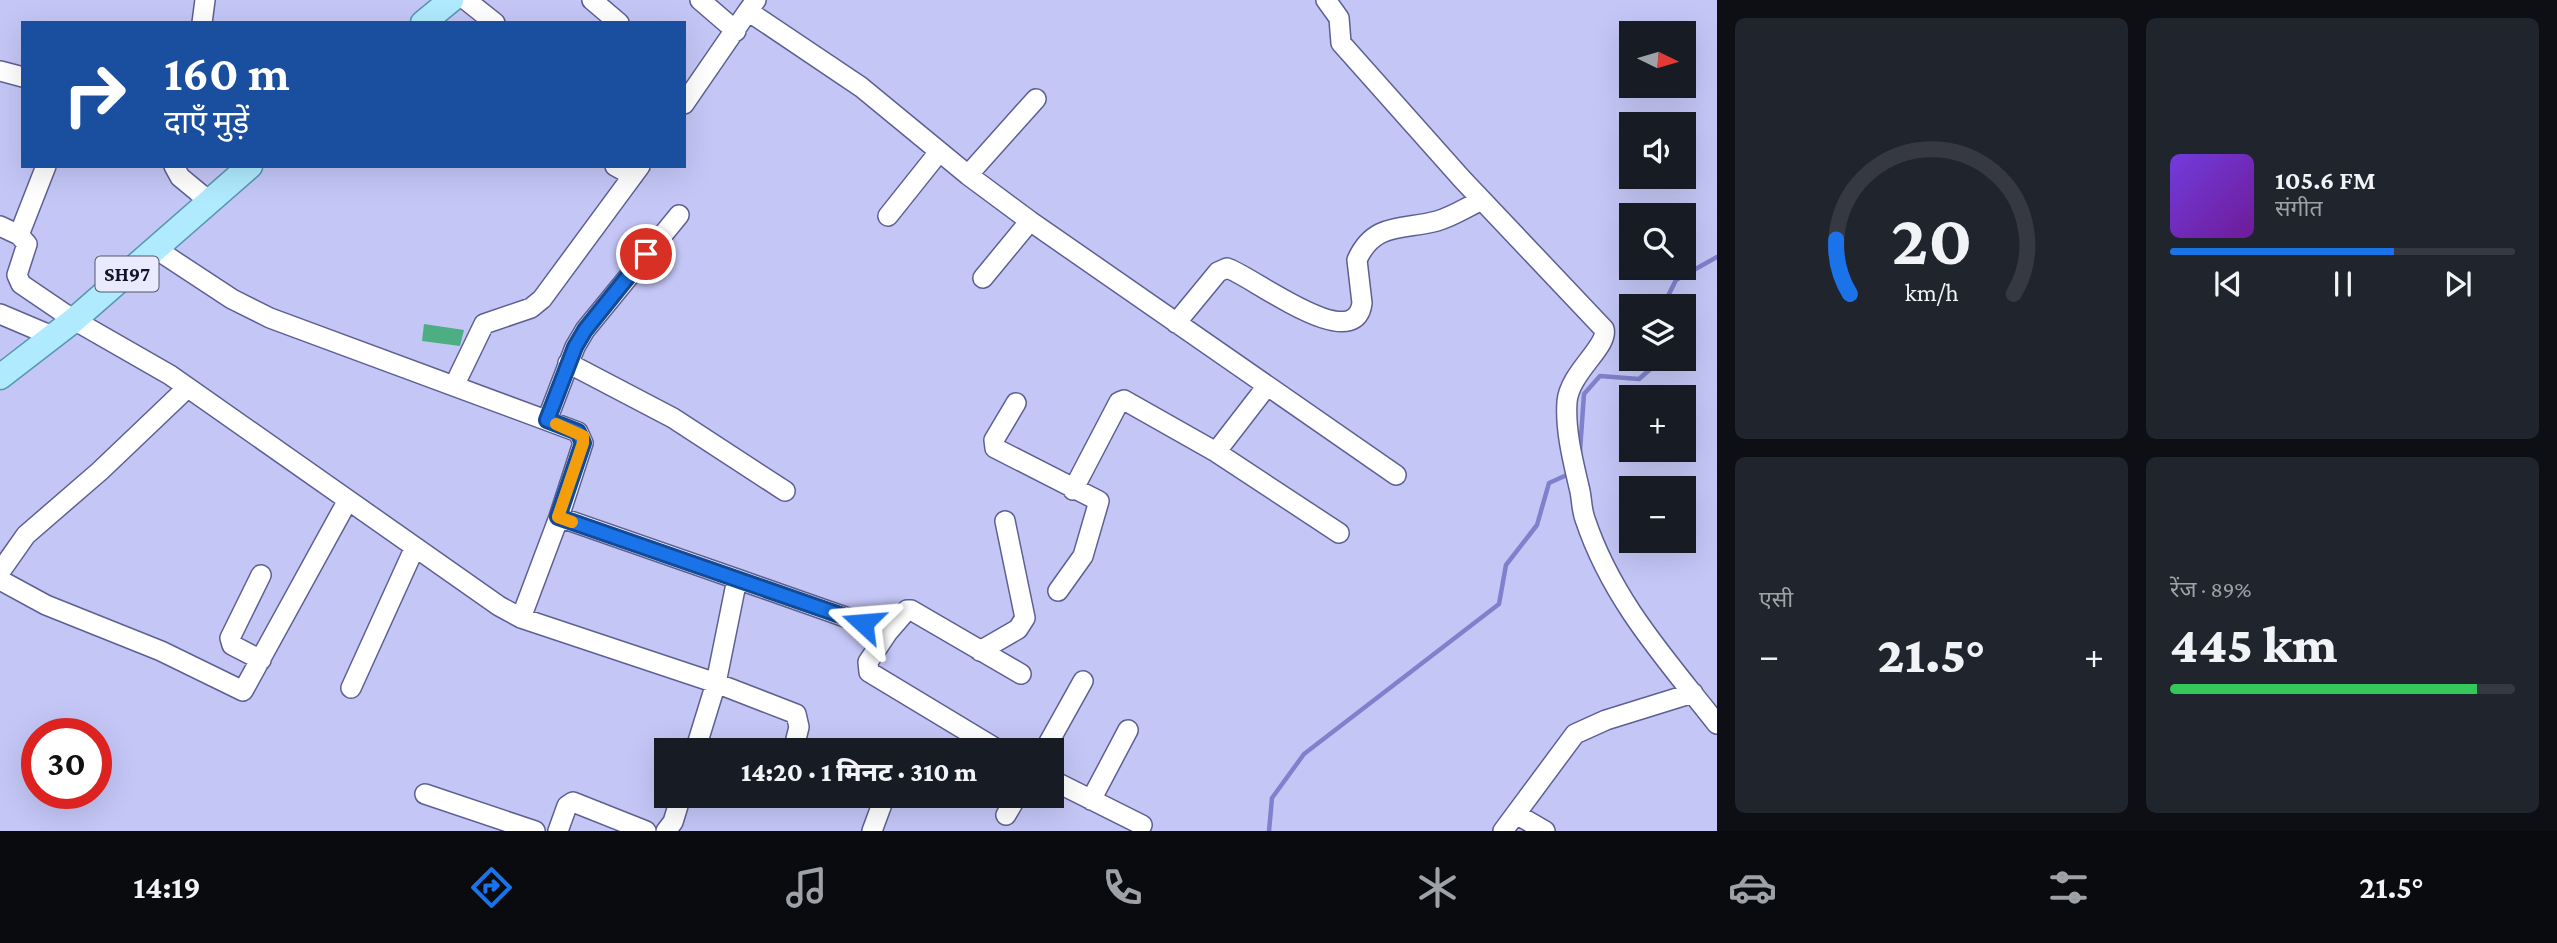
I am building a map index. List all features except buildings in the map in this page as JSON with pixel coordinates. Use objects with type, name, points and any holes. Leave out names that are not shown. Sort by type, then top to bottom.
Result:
[{"type":"main road","points":[[425,21],[451,0]]},
{"type":"main road","name":"SH97","points":[[0,377],[74,320],[248,168]]},
{"type":"street","points":[[202,21],[205,0]]},
{"type":"street","points":[[466,0],[492,21]]},
{"type":"street","points":[[592,0],[617,21]]},
{"type":"street","points":[[700,0],[736,31]]},
{"type":"street","points":[[1326,0],[1339,18],[1341,43],[1482,200],[1604,329],[1604,341],[1575,377],[1567,401],[1573,463],[1584,516],[1623,603],[1717,724]]},
{"type":"street","points":[[686,101],[752,6],[861,87],[968,175],[1030,221],[1396,475]]},
{"type":"street","points":[[0,71],[21,76]]},
{"type":"street","points":[[968,175],[1036,99]]},
{"type":"street","points":[[888,216],[939,152]]},
{"type":"street","points":[[19,235],[45,168]]},
{"type":"street","points":[[175,168],[180,177],[209,201]]},
{"type":"street","points":[[454,386],[484,324],[492,319],[531,308],[542,299],[637,171]]},
{"type":"street","points":[[1176,323],[1218,272],[1227,268],[1312,315],[1347,321],[1352,319],[1361,310],[1362,303],[1357,260],[1380,234],[1397,226],[1440,220],[1482,200]]},
{"type":"street","points":[[547,420],[568,363],[597,313],[679,215]]},
{"type":"street","points":[[983,278],[1030,221]]},
{"type":"street","points":[[0,226],[19,235],[27,244],[18,280],[74,320],[152,363],[521,618],[716,683],[796,714],[799,727],[796,738]]},
{"type":"street","points":[[156,249],[232,299],[259,313],[578,432],[583,443],[521,618]]},
{"type":"street","points":[[0,314],[52,336]]},
{"type":"street","points":[[568,363],[673,418],[785,491]]},
{"type":"street","points":[[1216,452],[1267,386]]},
{"type":"street","points":[[0,572],[26,535],[100,471],[186,389]]},
{"type":"street","points":[[1073,490],[1121,400],[1216,452],[1339,533]]},
{"type":"street","points":[[1016,403],[993,445],[1073,490],[1095,498],[1099,506],[1083,556],[1058,591]]},
{"type":"street","points":[[0,580],[34,600],[161,651],[238,690],[246,689],[348,500]]},
{"type":"street","points":[[558,517],[888,632]]},
{"type":"street","points":[[980,651],[1018,629],[1025,618],[1005,521]]},
{"type":"street","points":[[351,688],[415,547]]},
{"type":"street","points":[[261,575],[230,638],[232,645],[261,660]]},
{"type":"street","points":[[699,738],[716,683],[737,579]]},
{"type":"street","points":[[978,738],[869,672],[868,662],[906,610],[911,610],[1021,674]]},
{"type":"street","points":[[1051,738],[1083,681]]},
{"type":"street","points":[[1503,831],[1575,734],[1606,720],[1693,693]]},
{"type":"street","points":[[1091,800],[1128,730]]},
{"type":"street","points":[[1064,786],[1142,825]]},
{"type":"street","points":[[425,794],[535,831]]},
{"type":"street","points":[[558,831],[567,806],[573,802],[646,831]]},
{"type":"street","points":[[666,831],[673,822],[677,808]]},
{"type":"street","points":[[872,831],[881,808]]},
{"type":"street","points":[[1006,815],[1010,808]]},
{"type":"street","points":[[1516,814],[1545,831]]},
{"type":"waterway","points":[[1669,294],[1676,280],[1717,257]]},
{"type":"waterway","points":[[1580,451],[1584,394],[1600,376],[1639,379],[1648,371]]},
{"type":"waterway","points":[[1269,831],[1272,798],[1304,754],[1499,604],[1506,565],[1537,525],[1549,483],[1569,474]]},
{"type":"slow traffic","points":[[556,424],[583,436],[558,517],[572,522]]},
{"type":"route","points":[[646,254],[585,330],[575,347],[547,420],[583,436],[558,517],[863,623]]}]
